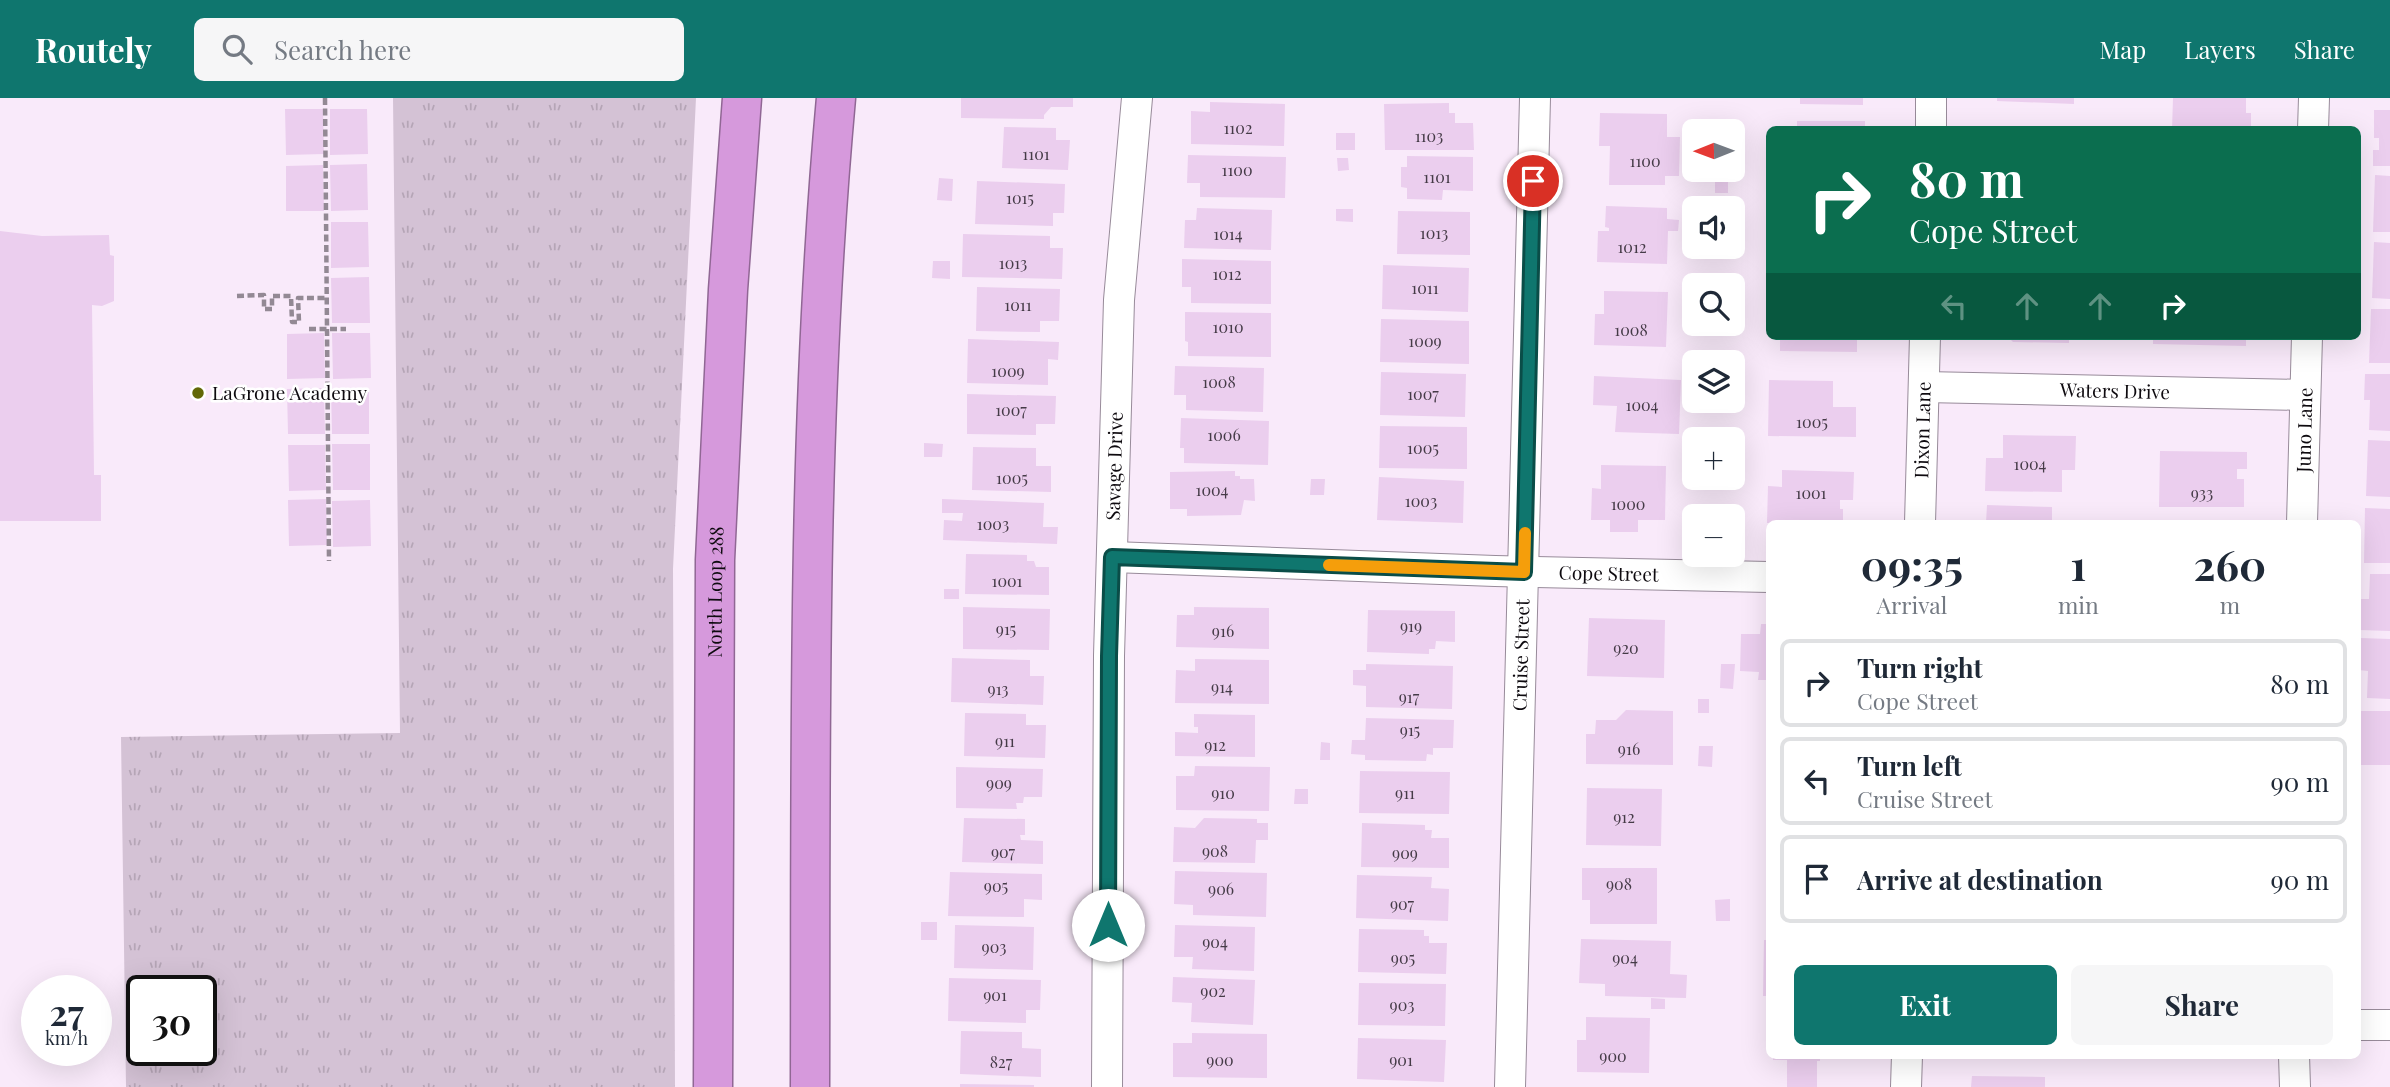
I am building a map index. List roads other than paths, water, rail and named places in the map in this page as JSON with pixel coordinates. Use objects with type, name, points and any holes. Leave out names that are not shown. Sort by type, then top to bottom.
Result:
[{"type":"highway","name":"North Loop 288","points":[[713,1087],[715,561],[728,290],[742,98]]},
{"type":"highway","points":[[810,1087],[813,519],[822,313],[836,98]]},
{"type":"street","name":"Savage Drive","points":[[1107,1087],[1109,656],[1119,300],[1137,98]]},
{"type":"street","name":"Cruise Street","points":[[1510,1087],[1535,98]]},
{"type":"street","points":[[1931,98],[1931,126]]},
{"type":"street","points":[[2313,126],[2314,98]]},
{"type":"street","name":"Dixon Lane","points":[[1920,520],[1925,340]]},
{"type":"street","name":"Juno Lane","points":[[2302,520],[2307,340]]},
{"type":"street","name":"Waters Drive","points":[[1924,387],[2305,395]]},
{"type":"street","name":"Cope Street","points":[[1112,557],[1524,572],[1766,577]]},
{"type":"street","points":[[2361,1025],[2390,1025]]},
{"type":"street","points":[[1906,1087],[1907,1059]]},
{"type":"street","points":[[2294,1059],[2295,1087]]},
{"type":"place","name":"LaGrone Academy","points":[[198,393]]}]
